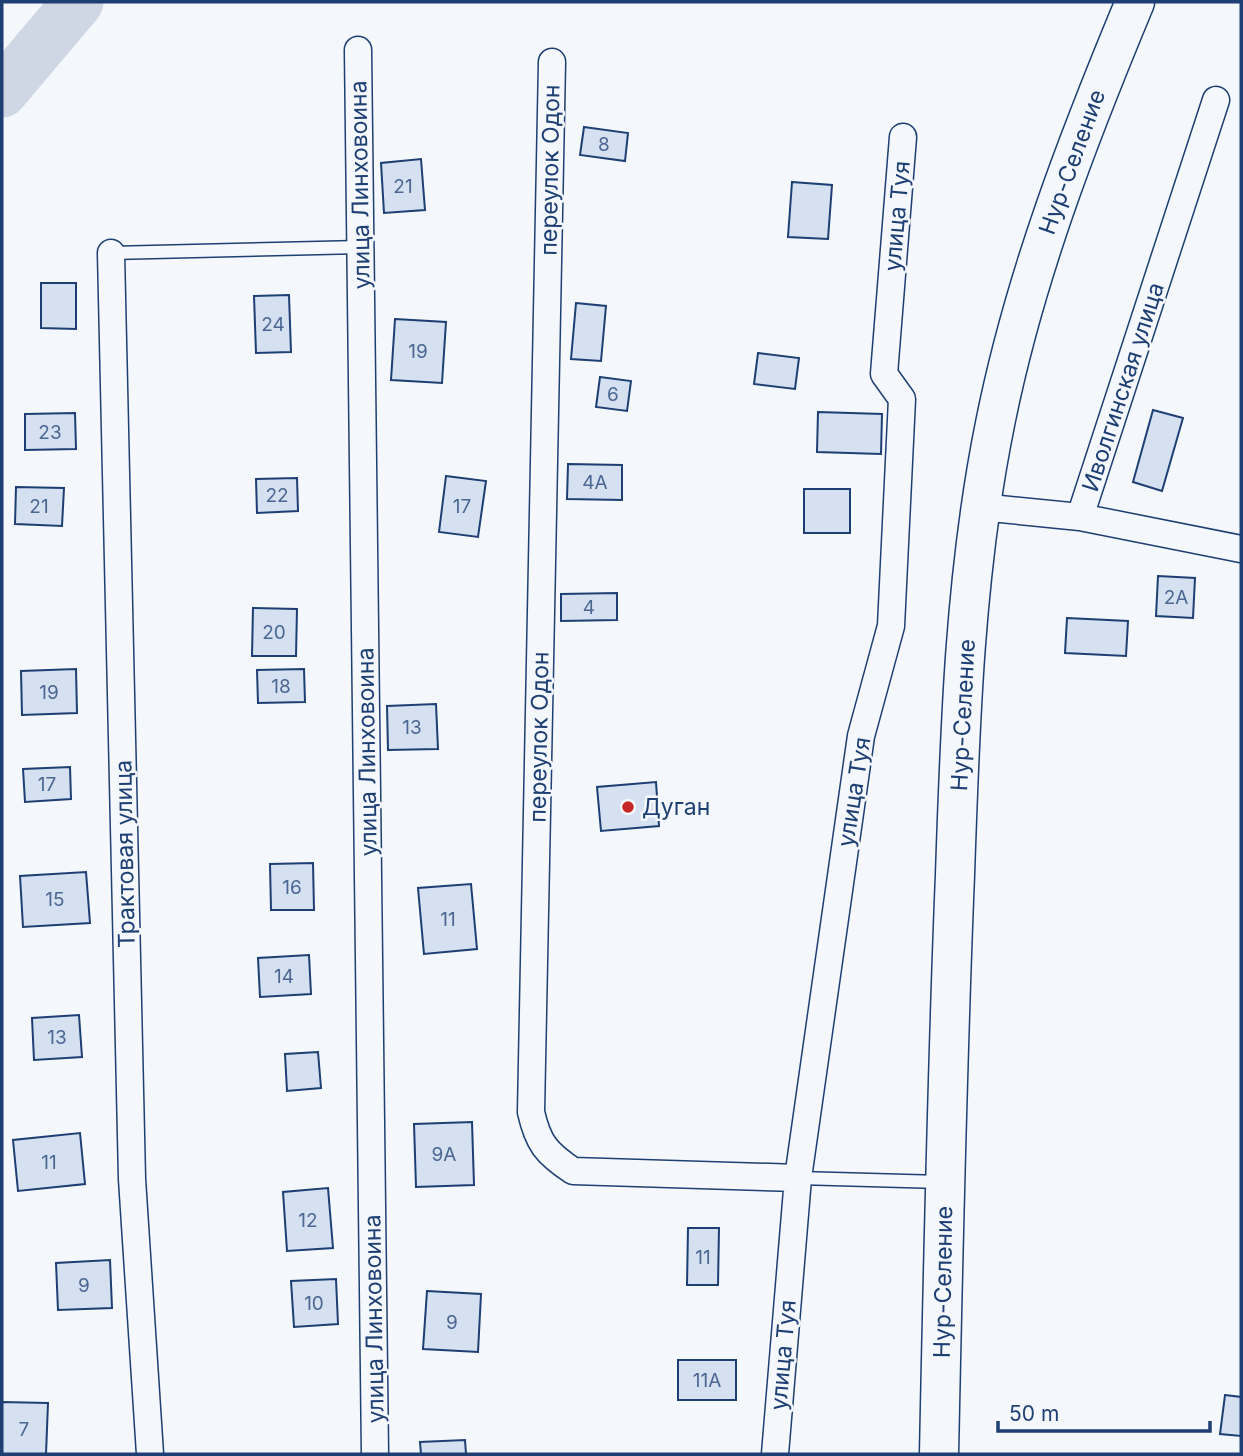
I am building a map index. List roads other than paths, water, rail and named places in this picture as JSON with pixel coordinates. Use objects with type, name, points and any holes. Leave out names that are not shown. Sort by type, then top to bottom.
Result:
[{"type":"highway","name":"Нур-Селение","points":[[939,1454],[944,1183],[959,768],[965,664],[980,508],[1014,340],[1041,248],[1069,166],[1135,2]]},
{"type":"street","name":"улица Линховоина","points":[[358,50],[375,1454]]},
{"type":"street","name":"переулок Одон","points":[[552,62],[531,1112],[537,1135],[551,1156],[573,1171],[798,1178]]},
{"type":"street","name":"Иволгинская улица","points":[[1216,100],[1080,517],[1241,549]]},
{"type":"street","name":"улица Туя","points":[[775,1454],[798,1178],[861,736],[891,626],[902,399],[884,374],[903,137]]},
{"type":"street","name":"Трактовая улица","points":[[111,253],[132,1179],[150,1454]]},
{"type":"street","points":[[980,508],[1080,517]]},
{"type":"lane","points":[[111,253],[361,247]]},
{"type":"lane","points":[[798,1178],[944,1183]]},
{"type":"waterway","points":[[2,92],[78,2]]},
{"type":"place","name":"Дуган","points":[[628,807]]}]
